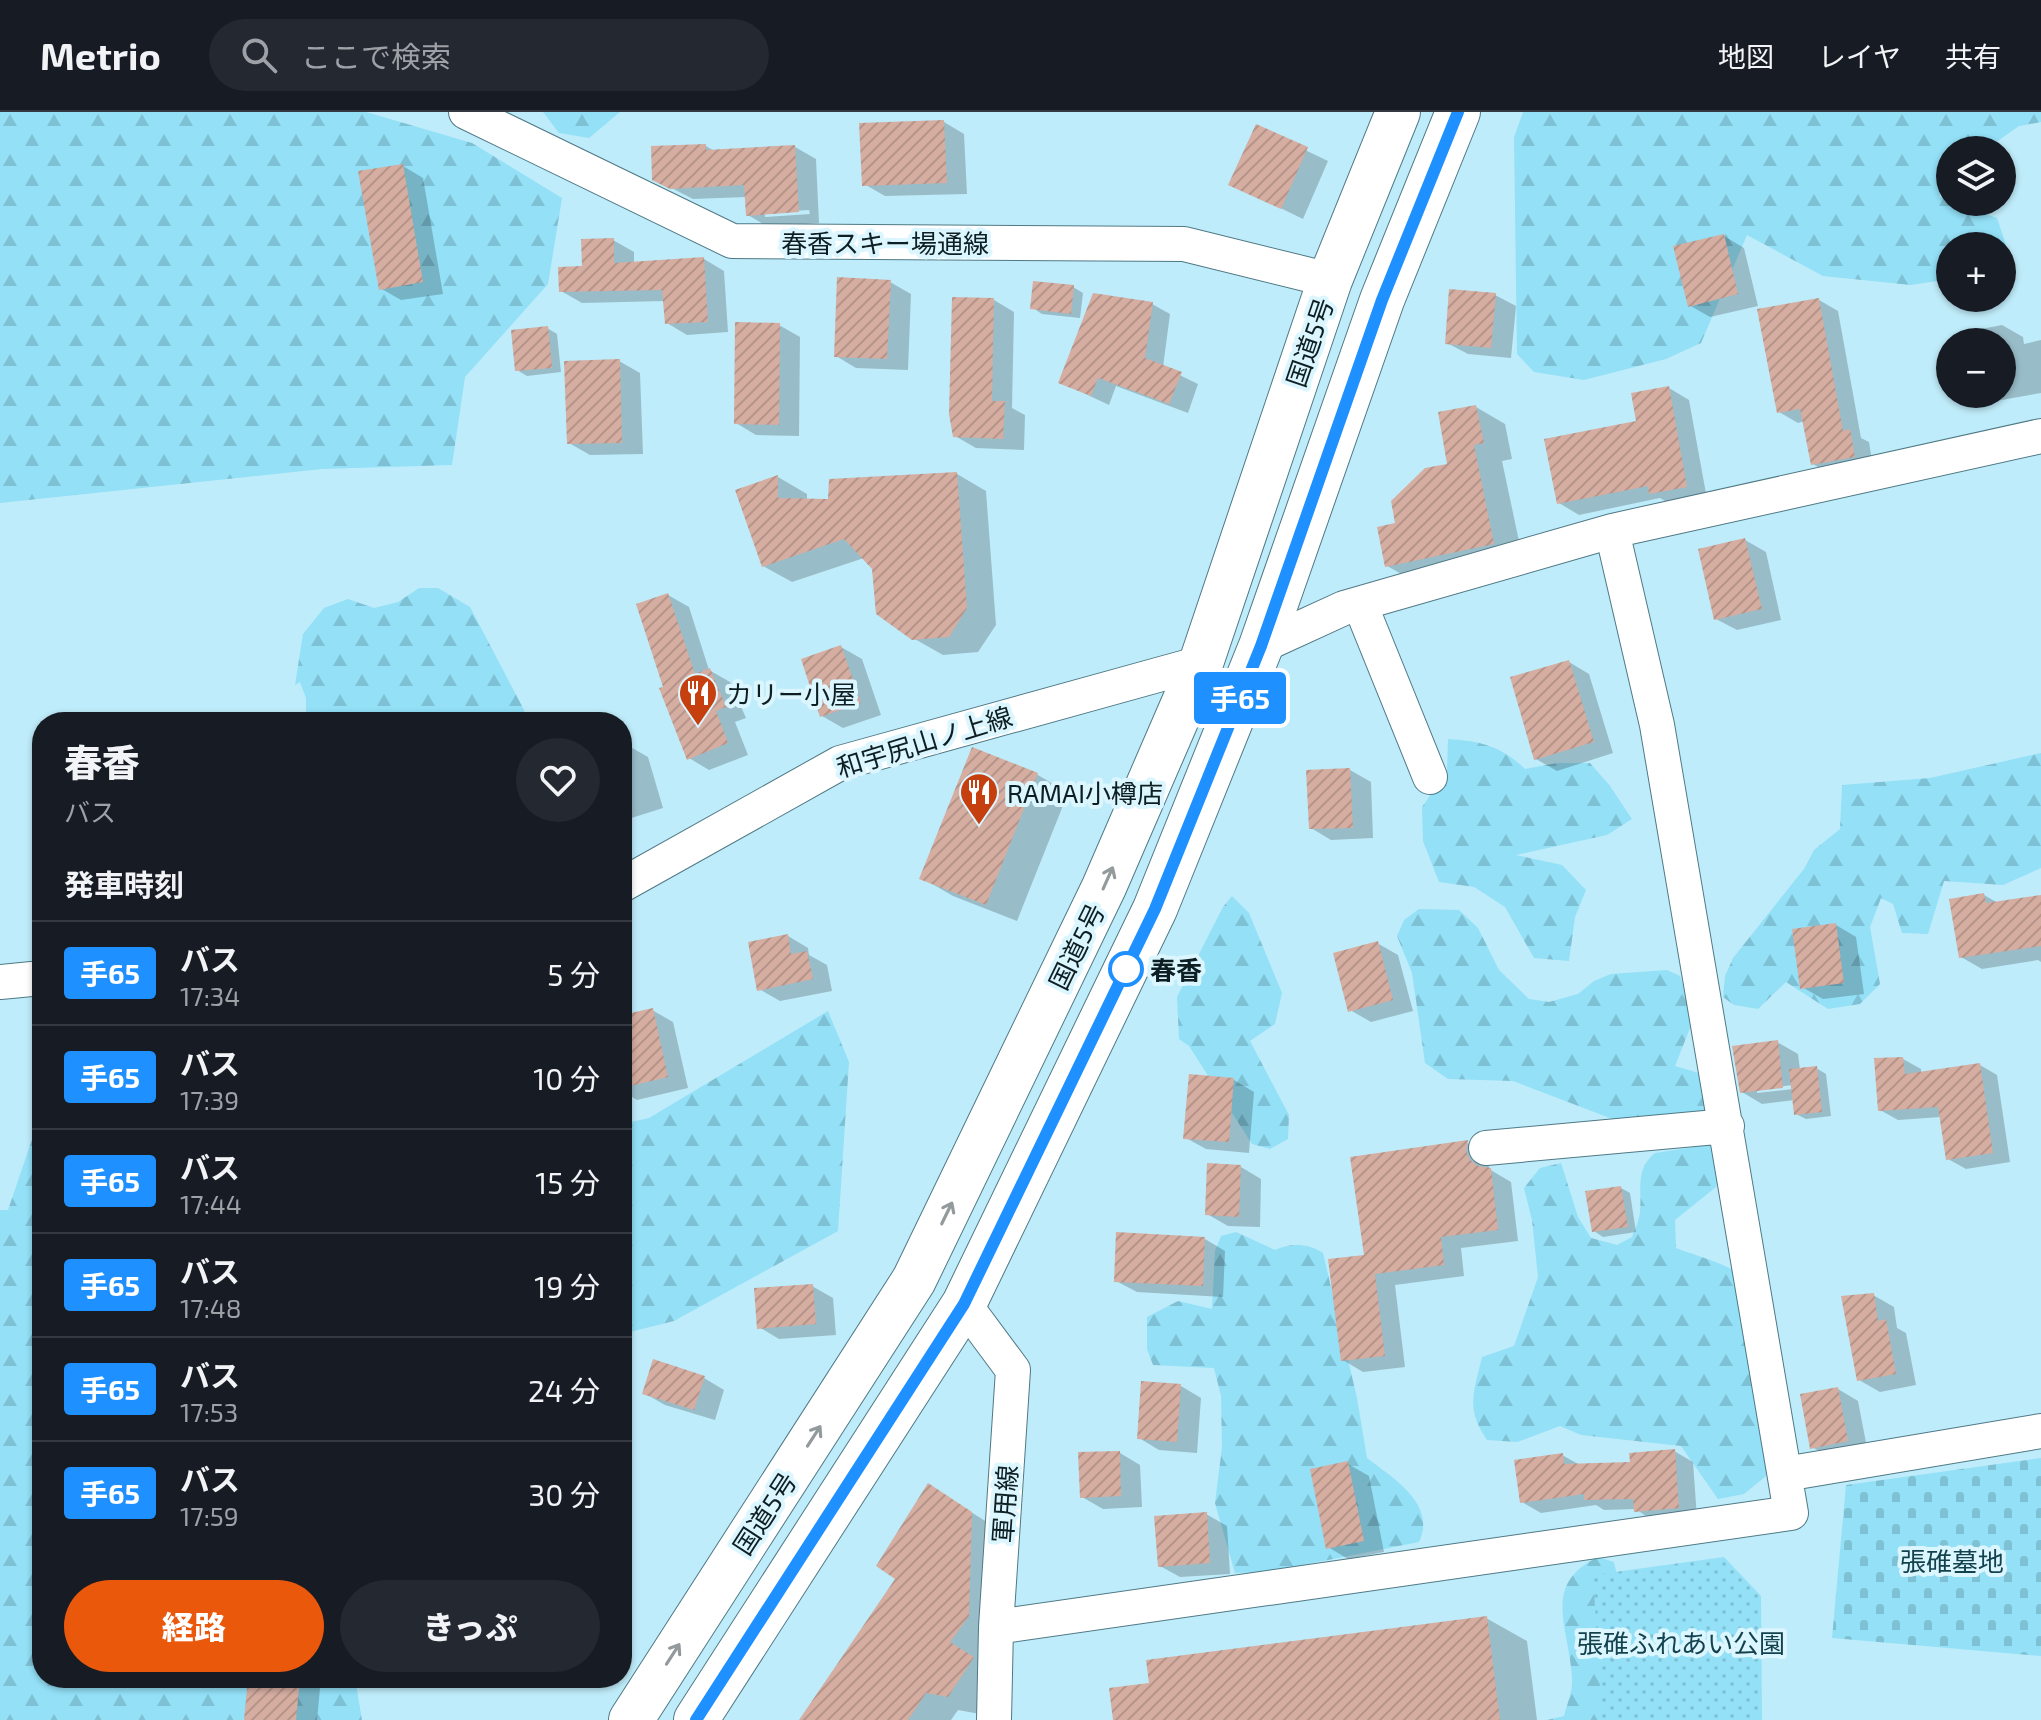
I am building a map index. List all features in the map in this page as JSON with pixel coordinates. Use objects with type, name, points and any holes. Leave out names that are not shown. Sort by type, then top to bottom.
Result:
[{"type":"highway","name":"国道5号","points":[[631,1720],[914,1280],[1104,887],[1201,663],[1330,280],[1398,112]]},
{"type":"highway","name":"国道5号","points":[[696,1720],[964,1304],[1155,909],[1261,646],[1382,300],[1458,112]]},
{"type":"street","name":"春香スキー場通線","points":[[466,112],[732,241],[1184,244],[1330,280]]},
{"type":"street","points":[[1261,646],[1344,608],[1612,531],[2041,436]]},
{"type":"street","points":[[996,1627],[1791,1513],[1657,725],[1612,531]]},
{"type":"street","points":[[1360,604],[1430,777]]},
{"type":"street","name":"和宇尻山ノ上線","points":[[632,879],[840,763],[1201,663]]},
{"type":"street","points":[[0,982],[32,979]]},
{"type":"street","points":[[1486,1148],[1727,1126]]},
{"type":"street","name":"軍用線","points":[[964,1304],[1013,1370],[996,1627],[994,1720]]},
{"type":"street","points":[[1785,1474],[2041,1431]]},
{"type":"green space","points":[[0,112],[366,112],[472,143],[562,198],[548,284],[465,377],[452,465],[322,469],[0,503]]},
{"type":"green space","points":[[543,112],[620,112],[589,138],[559,133]]},
{"type":"green space","points":[[1523,112],[2041,112],[2041,122],[2019,126],[2005,136],[1936,136],[1936,216],[1991,216],[1997,218],[2002,232],[1936,232],[1936,281],[1911,285],[1823,276],[1747,235],[1701,343],[1666,359],[1584,380],[1534,372],[1517,354],[1514,137]]},
{"type":"green space","points":[[419,588],[438,588],[470,607],[524,712],[306,712],[306,698],[300,682],[295,685],[303,634],[324,608],[348,599],[374,608],[398,602]]},
{"type":"green space","points":[[1448,739],[1490,746],[1525,769],[1557,763],[1590,763],[1632,819],[1607,835],[1516,855],[1562,865],[1586,890],[1575,917],[1569,961],[1534,958],[1505,907],[1474,887],[1439,882],[1423,841],[1422,807],[1447,771]]},
{"type":"green space","points":[[2041,753],[2041,868],[2003,885],[1944,881],[1928,934],[1902,933],[1893,904],[1881,898],[1870,927],[1880,984],[1860,1004],[1828,1009],[1786,982],[1758,1009],[1734,1005],[1723,997],[1725,976],[1733,958],[1804,869],[1814,850],[1840,829],[1842,785],[1930,778]]},
{"type":"green space","points":[[1232,896],[1249,913],[1282,993],[1275,1024],[1250,1041],[1289,1115],[1288,1139],[1270,1149],[1252,1144],[1189,1046],[1179,1039],[1177,997],[1223,907]]},
{"type":"green space","points":[[1419,909],[1459,910],[1478,928],[1499,970],[1529,999],[1549,1002],[1578,994],[1594,981],[1611,974],[1667,970],[1680,976],[1694,1018],[1675,1066],[1699,1073],[1709,1099],[1703,1114],[1615,1120],[1513,1081],[1448,1079],[1425,1063],[1412,973],[1397,936],[1404,920]]},
{"type":"green space","points":[[828,1011],[849,1062],[838,1231],[674,1321],[632,1332],[632,1122],[649,1118]]},
{"type":"green space","points":[[32,1139],[32,1688],[357,1688],[362,1720],[0,1720],[0,1210],[8,1210]]},
{"type":"green space","points":[[1714,1144],[1721,1172],[1716,1187],[1675,1220],[1676,1248],[1719,1263],[1743,1276],[1768,1429],[1766,1476],[1744,1494],[1718,1499],[1681,1446],[1581,1435],[1560,1426],[1517,1442],[1487,1440],[1476,1418],[1473,1400],[1482,1357],[1514,1346],[1538,1277],[1532,1220],[1524,1188],[1540,1168],[1561,1163],[1578,1217],[1591,1238],[1617,1245],[1632,1237],[1637,1225],[1642,1173],[1649,1159],[1655,1153]]},
{"type":"green space","points":[[1236,1232],[1275,1250],[1299,1245],[1323,1253],[1357,1398],[1367,1458],[1400,1483],[1417,1504],[1423,1528],[1419,1542],[1267,1572],[1235,1573],[1215,1503],[1222,1447],[1221,1396],[1214,1368],[1153,1365],[1147,1349],[1147,1317],[1178,1301],[1212,1309],[1215,1251],[1221,1236]]},
{"type":"green space","name":"張碓墓地","points":[[2041,1458],[2041,1656],[1832,1638],[1846,1485]]},
{"type":"green space","points":[[1598,1557],[1614,1562],[1623,1601],[1633,1720],[1547,1720],[1564,1716],[1572,1688],[1562,1609],[1564,1594],[1569,1581],[1580,1568]]},
{"type":"green space","name":"張碓ふれあい公園","points":[[1724,1557],[1761,1596],[1762,1720],[1602,1720],[1593,1575]]},
{"type":"building","points":[[944,120],[947,183],[862,186],[859,123]]},
{"type":"building","points":[[1256,124],[1308,147],[1281,209],[1228,185]]},
{"type":"building","points":[[706,144],[706,150],[795,145],[799,212],[746,216],[744,185],[670,189],[652,180],[651,146]]},
{"type":"building","points":[[403,164],[423,282],[379,290],[358,171]]},
{"type":"building","points":[[1724,234],[1738,294],[1688,307],[1673,246]]},
{"type":"building","points":[[614,238],[614,263],[704,257],[708,322],[665,324],[662,290],[559,292],[558,267],[582,266],[581,239]]},
{"type":"building","points":[[837,277],[891,280],[887,359],[834,357]]},
{"type":"building","points":[[1033,281],[1074,285],[1071,314],[1030,309]]},
{"type":"building","points":[[1449,289],[1496,293],[1491,348],[1445,344]]},
{"type":"building","points":[[1093,293],[1153,302],[1145,358],[1182,372],[1169,404],[1098,378],[1091,396],[1058,383]]},
{"type":"building","points":[[952,297],[994,298],[992,401],[1005,401],[1003,439],[953,437],[949,414]]},
{"type":"building","points":[[1819,298],[1843,431],[1850,429],[1855,457],[1811,465],[1800,409],[1777,413],[1757,309]]},
{"type":"building","points":[[735,322],[780,323],[779,425],[734,424]]},
{"type":"building","points":[[548,326],[552,368],[515,371],[511,330]]},
{"type":"building","points":[[620,359],[622,443],[567,444],[564,361]]},
{"type":"building","points":[[1669,386],[1687,487],[1649,494],[1648,486],[1557,504],[1544,439],[1636,421],[1631,393]]},
{"type":"building","points":[[1476,405],[1484,443],[1474,445],[1494,544],[1385,567],[1377,527],[1395,523],[1391,501],[1425,468],[1447,464],[1438,412]]},
{"type":"building","points":[[957,472],[967,608],[949,637],[912,640],[876,614],[872,569],[844,539],[762,567],[735,490],[778,475],[778,498],[828,499],[829,479]]},
{"type":"building","points":[[1745,538],[1762,609],[1714,620],[1698,549]]},
{"type":"building","points":[[668,593],[695,674],[710,668],[726,707],[716,711],[728,743],[687,760],[659,688],[663,687],[636,604]]},
{"type":"building","points":[[841,645],[861,703],[820,717],[801,659]]},
{"type":"building","points":[[1569,660],[1594,742],[1534,760],[1510,677]]},
{"type":"building","name":"RAMAI小樽店","points":[[972,747],[1038,773],[986,905],[919,879]]},
{"type":"building","points":[[1350,768],[1353,828],[1309,829],[1306,770]]},
{"type":"building","points":[[1984,893],[1986,903],[2041,895],[2041,946],[1959,958],[1949,899]]},
{"type":"building","points":[[1836,923],[1844,983],[1800,989],[1792,929]]},
{"type":"building","points":[[788,934],[791,954],[807,951],[813,979],[757,991],[748,942]]},
{"type":"building","points":[[1378,941],[1393,1000],[1348,1012],[1333,953]]},
{"type":"building","points":[[653,1008],[668,1077],[632,1086],[632,1013]]},
{"type":"building","points":[[1778,1040],[1783,1088],[1740,1093],[1732,1046]]},
{"type":"building","points":[[1903,1057],[1905,1074],[1980,1063],[1993,1153],[1946,1160],[1938,1107],[1878,1111],[1874,1058]]},
{"type":"building","points":[[1817,1066],[1822,1112],[1794,1115],[1789,1069]]},
{"type":"building","points":[[1189,1074],[1234,1078],[1229,1142],[1183,1139]]},
{"type":"building","points":[[1468,1140],[1466,1151],[1470,1160],[1478,1166],[1491,1168],[1498,1230],[1441,1237],[1444,1265],[1375,1274],[1385,1356],[1341,1361],[1328,1259],[1364,1255],[1350,1157]]},
{"type":"building","points":[[1207,1163],[1241,1165],[1239,1217],[1205,1215]]},
{"type":"building","points":[[1621,1186],[1628,1227],[1592,1232],[1585,1191]]},
{"type":"building","points":[[1116,1232],[1205,1237],[1203,1286],[1114,1282]]},
{"type":"building","points":[[813,1284],[816,1324],[757,1329],[754,1288]]},
{"type":"building","points":[[1874,1293],[1878,1321],[1886,1319],[1896,1374],[1857,1381],[1841,1296]]},
{"type":"building","points":[[653,1359],[705,1376],[694,1410],[642,1394]]},
{"type":"building","points":[[1141,1381],[1181,1384],[1177,1442],[1137,1439]]},
{"type":"building","points":[[1838,1387],[1848,1441],[1810,1449],[1800,1394]]},
{"type":"building","points":[[1675,1449],[1679,1508],[1634,1512],[1633,1499],[1584,1500],[1584,1494],[1520,1503],[1514,1460],[1563,1453],[1564,1464],[1630,1462],[1629,1453]]},
{"type":"building","points":[[1120,1451],[1121,1496],[1080,1498],[1078,1452]]},
{"type":"building","points":[[1348,1461],[1364,1541],[1326,1549],[1310,1469]]},
{"type":"building","points":[[928,1483],[972,1512],[969,1616],[950,1642],[974,1657],[948,1697],[926,1693],[908,1720],[799,1720],[895,1579],[876,1566]]},
{"type":"building","points":[[1207,1512],[1210,1563],[1158,1567],[1154,1516]]},
{"type":"building","points":[[1487,1616],[1500,1720],[1113,1720],[1109,1688],[1149,1683],[1146,1660]]},
{"type":"building","points":[[247,1688],[299,1688],[296,1720],[244,1720]]},
{"type":"bus line","name":"手65","points":[[696,1720],[964,1304],[1155,909],[1261,646],[1382,300],[1458,112]]},
{"type":"place","name":"カリー小屋","points":[[698,727]]},
{"type":"place","name":"RAMAI小樽店","points":[[979,826]]},
{"type":"place","name":"春香","points":[[1126,969]]}]
